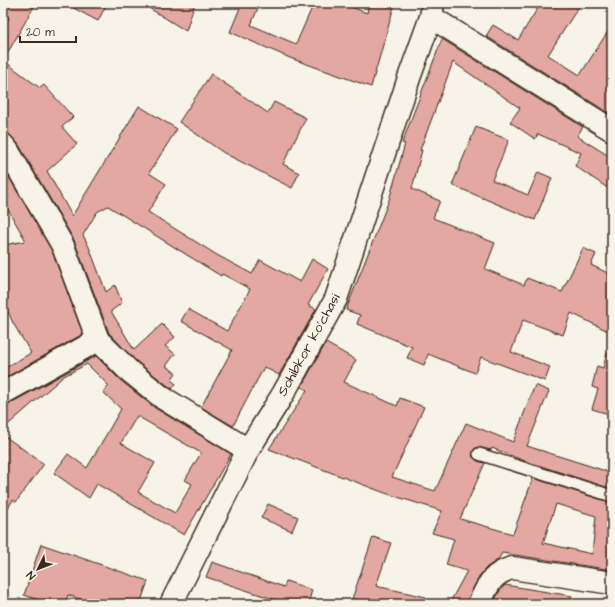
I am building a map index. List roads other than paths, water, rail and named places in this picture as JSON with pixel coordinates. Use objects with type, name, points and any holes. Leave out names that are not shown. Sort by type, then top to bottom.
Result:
[{"type":"street","points":[[432,10],[612,130]]},
{"type":"street","name":"Sohibkor ko'chasi","points":[[171,604],[248,450],[283,394],[336,299],[432,10]]},
{"type":"street","points":[[3,145],[8,151],[63,246],[98,340],[128,370],[163,398],[248,450]]},
{"type":"street","points":[[3,393],[98,340]]},
{"type":"street","points":[[479,604],[492,578],[502,571],[512,568],[612,582]]},
{"type":"lane","points":[[479,454],[612,496]]}]
